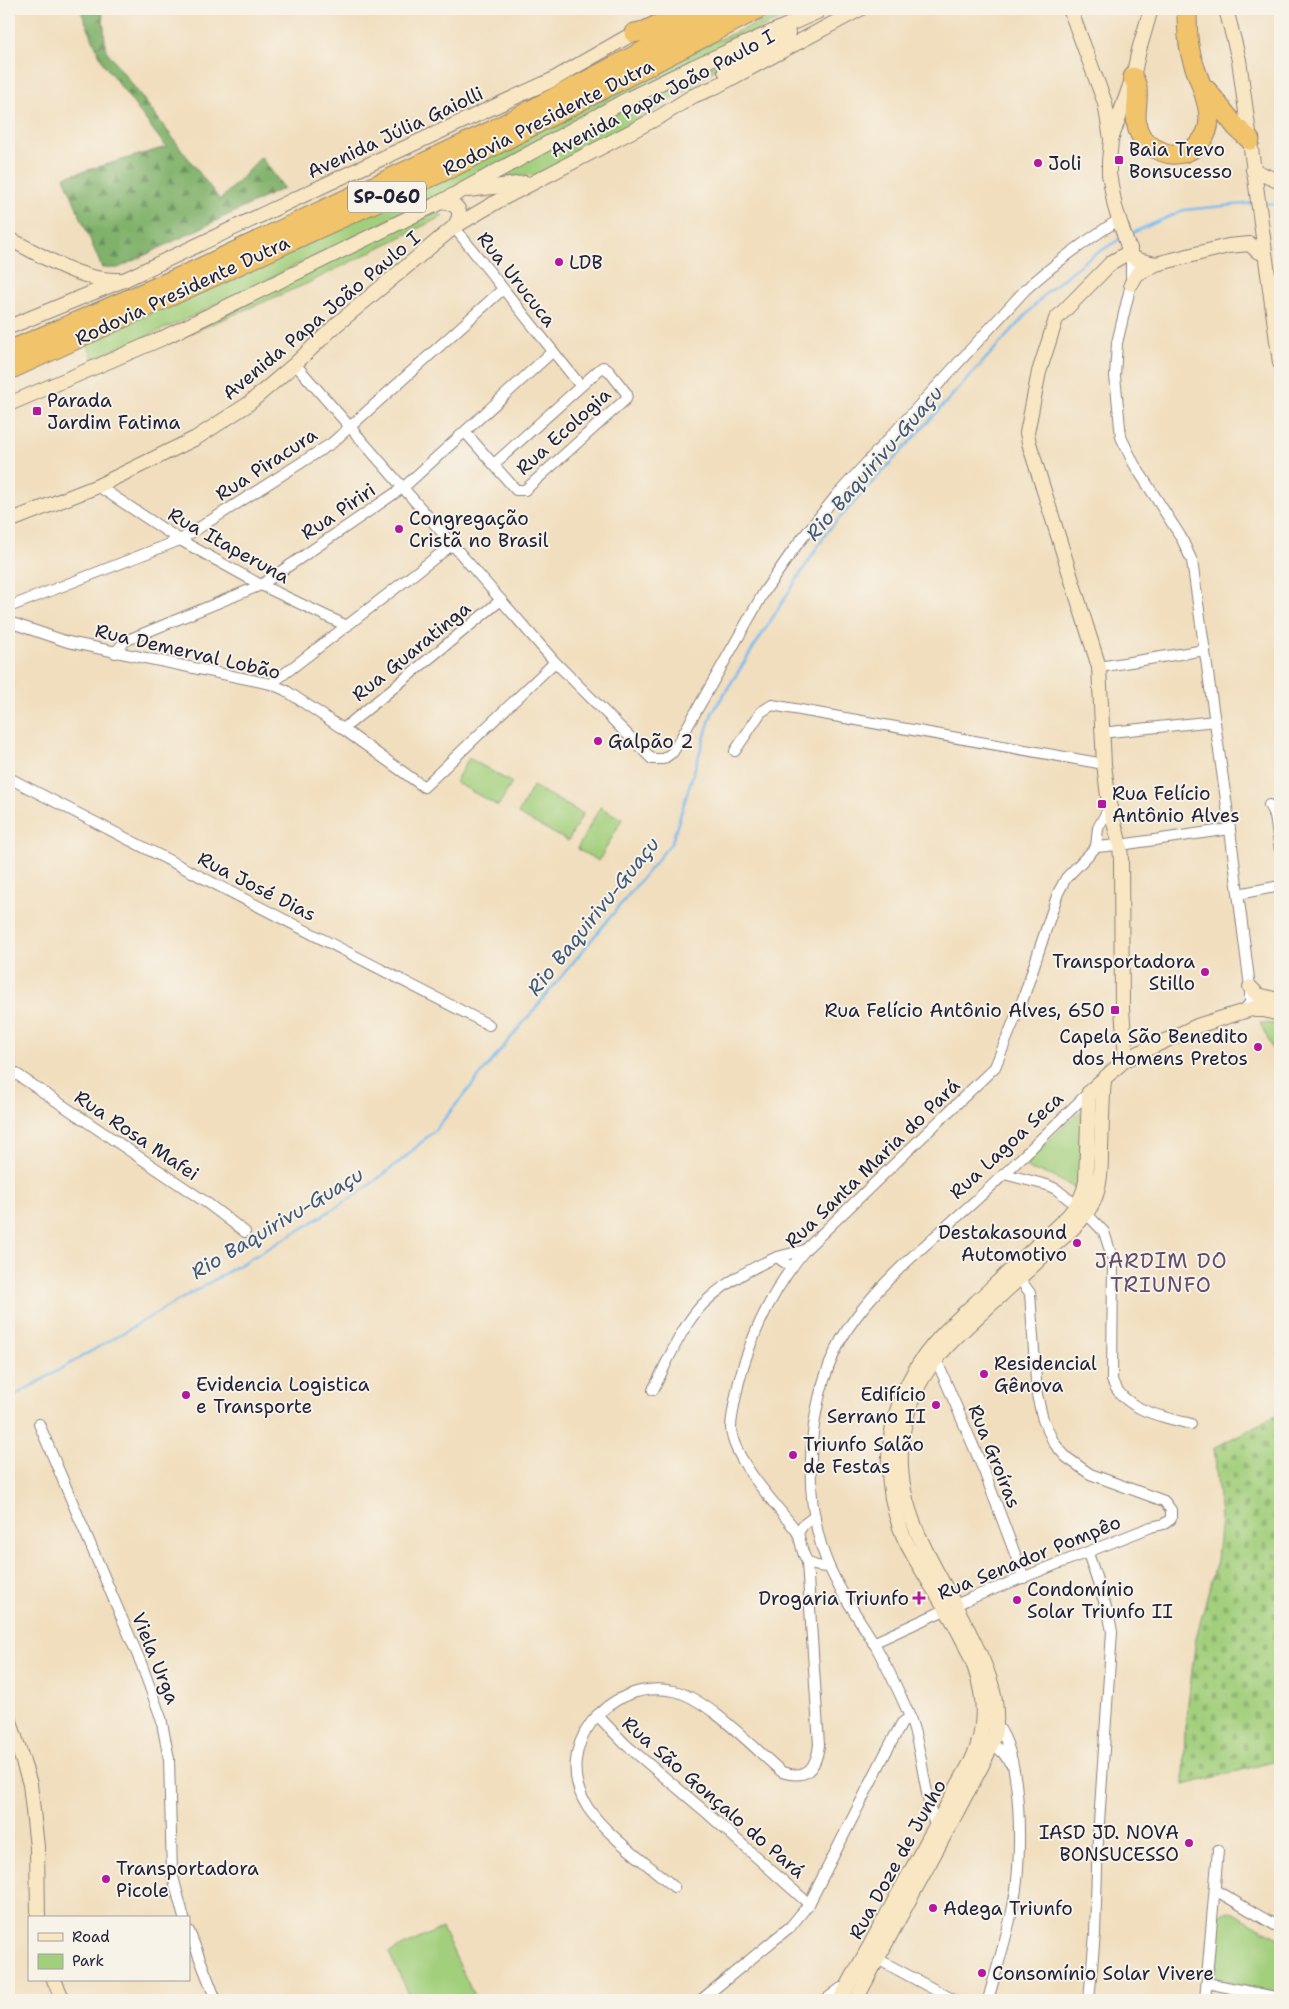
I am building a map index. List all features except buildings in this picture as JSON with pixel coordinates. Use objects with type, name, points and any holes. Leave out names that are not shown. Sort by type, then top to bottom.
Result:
[{"type":"highway","points":[[634,33],[646,31],[688,9]]},
{"type":"highway","name":"Rodovia Presidente Dutra","points":[[9,350],[189,273],[493,130],[723,9]]},
{"type":"highway","name":"Rodovia Presidente Dutra","points":[[9,370],[455,166],[758,9]]},
{"type":"highway","points":[[1133,77],[1137,88],[1137,129],[1143,138],[1153,148],[1166,154],[1180,154],[1200,144],[1208,131],[1210,118],[1191,56],[1187,9]]},
{"type":"highway","points":[[1200,81],[1222,111],[1250,140]]},
{"type":"main road","name":"Avenida Júlia Gaiolli","points":[[9,327],[126,279],[552,80],[674,9]]},
{"type":"main road","name":"Avenida Papa João Paulo I","points":[[9,521],[98,486],[196,438],[247,405],[296,364],[337,324],[454,227],[535,181],[660,116],[693,96],[713,88],[860,9]]},
{"type":"main road","points":[[1070,9],[1105,103],[1111,140],[1109,174],[1115,207],[1130,250],[1138,260],[1156,264]]},
{"type":"main road","points":[[1111,140],[1133,77],[1152,9]]},
{"type":"main road","points":[[1226,9],[1239,60],[1280,363]]},
{"type":"main road","points":[[693,96],[722,73],[804,24],[820,10]]},
{"type":"main road","points":[[9,404],[162,338],[441,202],[636,95],[693,66],[820,10]]},
{"type":"main road","points":[[1253,170],[1279,182]]},
{"type":"main road","points":[[460,191],[535,181]]},
{"type":"main road","points":[[1256,190],[1279,182]]},
{"type":"main road","points":[[441,202],[451,203],[459,212],[460,218],[454,227]]},
{"type":"main road","points":[[1228,246],[1250,237],[1260,220]]},
{"type":"main road","name":"Avenida Júlia Gaiolli","points":[[9,239],[78,273],[109,280],[126,279]]},
{"type":"main road","points":[[1131,284],[1137,274],[1156,264],[1228,246],[1250,244],[1257,251],[1265,254]]},
{"type":"main road","points":[[1126,1059],[1122,1010],[1120,845],[1110,806],[1104,764],[1099,667],[1029,444],[1028,423],[1039,372],[1056,319],[1112,262],[1130,250]]},
{"type":"main road","points":[[1250,988],[1258,994],[1280,1003]]},
{"type":"main road","name":"Rua Lagoa Seca","points":[[1089,1092],[1126,1059],[1197,1026],[1244,1010],[1280,1003]]},
{"type":"main road","points":[[986,1738],[982,1712],[982,1691],[976,1668],[910,1514],[901,1474],[901,1444],[911,1403],[938,1338],[1069,1215],[1094,1200],[1099,1184],[1104,1080]]},
{"type":"main road","points":[[932,1354],[943,1348],[1077,1225],[1086,1181],[1089,1092]]},
{"type":"main road","points":[[951,1607],[981,1654],[992,1686],[996,1704],[996,1724],[986,1738]]},
{"type":"main road","points":[[9,1718],[30,1784],[37,1847],[38,1916]]},
{"type":"main road","name":"Rua Doze de Junho","points":[[840,2000],[848,1986],[872,1956],[940,1832],[986,1738]]},
{"type":"main road","name":"Rua Doze de Junho","points":[[856,2000],[864,1984],[872,1956]]},
{"type":"main road","points":[[55,1982],[63,2000]]},
{"type":"street","points":[[296,364],[555,662],[652,759],[663,759],[673,752],[764,592],[796,546],[836,496],[1025,290],[1087,239],[1122,224]]},
{"type":"street","name":"Rua Urucuca","points":[[454,227],[580,386]]},
{"type":"street","points":[[1130,250],[1131,284],[1117,342],[1115,376],[1121,437],[1134,464],[1188,550],[1194,572],[1250,988],[1250,1003],[1244,1010]]},
{"type":"street","name":"Rua Piracura","points":[[9,606],[180,540],[332,443],[503,289]]},
{"type":"street","name":"Rua Piriri","points":[[115,653],[125,641],[261,585],[404,487],[552,352]]},
{"type":"street","name":"Rua Ecologia","points":[[494,464],[516,490],[520,491],[532,484],[628,396],[609,371],[603,367],[580,386]]},
{"type":"street","points":[[465,432],[494,464],[580,386]]},
{"type":"street","name":"Rua Itaperuna","points":[[98,486],[180,540],[261,585],[347,626]]},
{"type":"street","points":[[271,684],[453,544]]},
{"type":"street","name":"Rua Guaratinga","points":[[343,728],[501,600]]},
{"type":"street","name":"Rua Demerval Lobão","points":[[9,622],[68,642],[271,684],[285,690],[343,728],[424,787],[555,662]]},
{"type":"street","points":[[1099,667],[1205,650]]},
{"type":"street","points":[[735,750],[761,712],[772,705],[1104,764]]},
{"type":"street","points":[[1101,733],[1215,721]]},
{"type":"street","name":"Rua José Dias","points":[[9,778],[489,1025]]},
{"type":"street","points":[[1269,805],[1275,816],[1280,850]]},
{"type":"street","points":[[1110,806],[1098,828],[1096,847],[1230,829]]},
{"type":"street","name":"Rua Santa Maria do Pará","points":[[798,1533],[753,1475],[736,1447],[731,1434],[737,1391],[744,1364],[759,1326],[780,1284],[805,1250],[995,1067],[1023,999],[1058,892],[1066,878],[1096,847]]},
{"type":"street","points":[[1238,894],[1280,886]]},
{"type":"street","name":"Rua Rosa Mafei","points":[[9,1070],[207,1203],[245,1232]]},
{"type":"street","name":"Rua Lagoa Seca","points":[[940,1832],[910,1717],[893,1678],[839,1588],[821,1546],[811,1484],[811,1458],[815,1422],[831,1362],[854,1318],[892,1275],[1004,1174],[1089,1092]]},
{"type":"street","points":[[1004,1174],[1048,1185],[1062,1193],[1104,1232],[1112,1260],[1112,1380],[1115,1388],[1122,1396],[1139,1407],[1156,1415],[1191,1424]]},
{"type":"street","points":[[653,1390],[688,1324],[702,1305],[755,1267],[777,1257],[805,1250]]},
{"type":"street","points":[[777,1257],[791,1267]]},
{"type":"street","name":"Rua Senador Pompêo","points":[[873,1643],[951,1607],[1151,1527],[1164,1524],[1170,1519],[1171,1510],[1164,1501],[1090,1474],[1066,1457],[1054,1443],[1043,1420],[1037,1395],[1030,1294],[1020,1278]]},
{"type":"street","name":"Rua Groíras","points":[[932,1354],[984,1471],[1024,1578]]},
{"type":"street","name":"Viela Urga","points":[[39,1424],[141,1663],[161,1718],[169,1759],[172,1873],[183,1916]]},
{"type":"street","points":[[674,1887],[608,1831],[588,1808],[578,1789],[576,1770],[579,1748],[586,1730],[597,1715],[610,1703],[628,1694],[648,1689],[675,1691],[696,1700],[715,1713],[782,1772],[793,1776],[802,1775],[811,1768],[819,1745],[806,1562],[798,1533],[802,1526],[815,1516]]},
{"type":"street","points":[[1088,1553],[1110,1616],[1112,1632],[1098,1837],[1095,1934],[1089,2000]]},
{"type":"street","points":[[806,1562],[811,1566],[829,1567]]},
{"type":"street","points":[[982,1712],[1003,1732],[1013,1768],[1018,1806],[1018,1865],[1014,1900],[988,2000]]},
{"type":"street","name":"Rua São Gonçalo do Pará","points":[[597,1715],[625,1744],[708,1813],[809,1904]]},
{"type":"street","points":[[701,2000],[791,1926],[809,1904],[886,1752],[902,1723],[910,1717]]},
{"type":"street","points":[[986,1738],[1003,1753],[1013,1768]]},
{"type":"street","points":[[1205,2000],[1218,1850]]},
{"type":"street","points":[[1215,1890],[1280,1928]]},
{"type":"street","points":[[190,1934],[216,2000]]},
{"type":"street","points":[[872,1956],[954,2000]]},
{"type":"street","points":[[1207,1983],[1280,1998]]},
{"type":"street","points":[[825,2000],[841,1988],[864,1984]]},
{"type":"green space","points":[[80,9],[102,9],[106,50],[220,200],[261,157],[284,188],[118,268],[102,268],[64,177],[166,147],[103,63]]},
{"type":"green space","points":[[784,9],[801,9],[718,49],[486,172],[189,318],[93,359],[87,344],[670,61],[760,22]]},
{"type":"green space","points":[[738,53],[663,106],[535,175],[495,178],[648,96]]},
{"type":"green space","points":[[429,213],[437,213],[443,216],[306,284],[171,341]]},
{"type":"green space","points":[[469,758],[512,783],[498,806],[455,782]]},
{"type":"green space","points":[[533,786],[583,814],[568,841],[518,814]]},
{"type":"green space","points":[[600,807],[622,819],[599,861],[577,849]]},
{"type":"green space","points":[[1260,1023],[1280,1024],[1280,1065],[1263,1029]]},
{"type":"green space","points":[[1081,1111],[1083,1135],[1080,1182],[1077,1189],[1050,1175],[1032,1171],[1027,1167],[1034,1155]]},
{"type":"green space","points":[[1280,1413],[1280,1760],[1184,1785],[1185,1728],[1196,1638],[1217,1560],[1221,1518],[1214,1448]]},
{"type":"green space","points":[[1230,1911],[1280,1939],[1280,1994],[1218,1980],[1215,1976],[1218,1916],[1223,1912]]},
{"type":"green space","points":[[442,1928],[476,2000],[412,2000],[389,1953]]},
{"type":"waterway","name":"Rio Baquirivu-Guaçu","points":[[1130,234],[1184,210],[1254,203]]},
{"type":"waterway","name":"Rio Baquirivu-Guaçu","points":[[1264,203],[1280,205]]},
{"type":"waterway","name":"Rio Baquirivu-Guaçu","points":[[9,1399],[303,1228],[359,1193],[403,1159],[436,1129],[672,842],[712,713],[827,532],[1047,292],[1086,260],[1120,239]]},
{"type":"place","name":"Baia Trevo Bonsucesso","points":[[1119,160]]},
{"type":"place","name":"Joli","points":[[1038,163]]},
{"type":"place","name":"LDB","points":[[559,262]]},
{"type":"place","name":"Parada Jardim Fatima","points":[[37,411]]},
{"type":"place","name":"Congregação Cristã no Brasil","points":[[399,529]]},
{"type":"place","name":"Galpão 2","points":[[598,741]]},
{"type":"place","name":"Rua Felício Antônio Alves","points":[[1102,804]]},
{"type":"place","name":"Transportadora Stillo","points":[[1205,972]]},
{"type":"place","name":"Rua Felício Antônio Alves, 650","points":[[1115,1010]]},
{"type":"place","name":"Capela São Benedito dos Homens Pretos","points":[[1258,1047]]},
{"type":"place","name":"Destakasound Automotivo","points":[[1077,1243]]},
{"type":"place","name":"Residencial Gênova","points":[[984,1374]]},
{"type":"place","name":"Evidencia Logistica e Transporte","points":[[186,1395]]},
{"type":"place","name":"Edifício Serrano II","points":[[936,1405]]},
{"type":"place","name":"Triunfo Salão de Festas","points":[[793,1455]]},
{"type":"place","name":"Drogaria Triunfo","points":[[919,1598]]},
{"type":"place","name":"Condomínio Solar Triunfo II","points":[[1017,1600]]},
{"type":"place","name":"IASD JD. NOVA BONSUCESSO","points":[[1189,1843]]},
{"type":"place","name":"Transportadora Picole","points":[[106,1879]]},
{"type":"place","name":"Adega Triunfo","points":[[933,1908]]},
{"type":"place","name":"Consomínio Solar Vivere","points":[[982,1973]]},
{"type":"district","name":"JARDIM DO TRIUNFO","points":[[1161,1273]]}]
